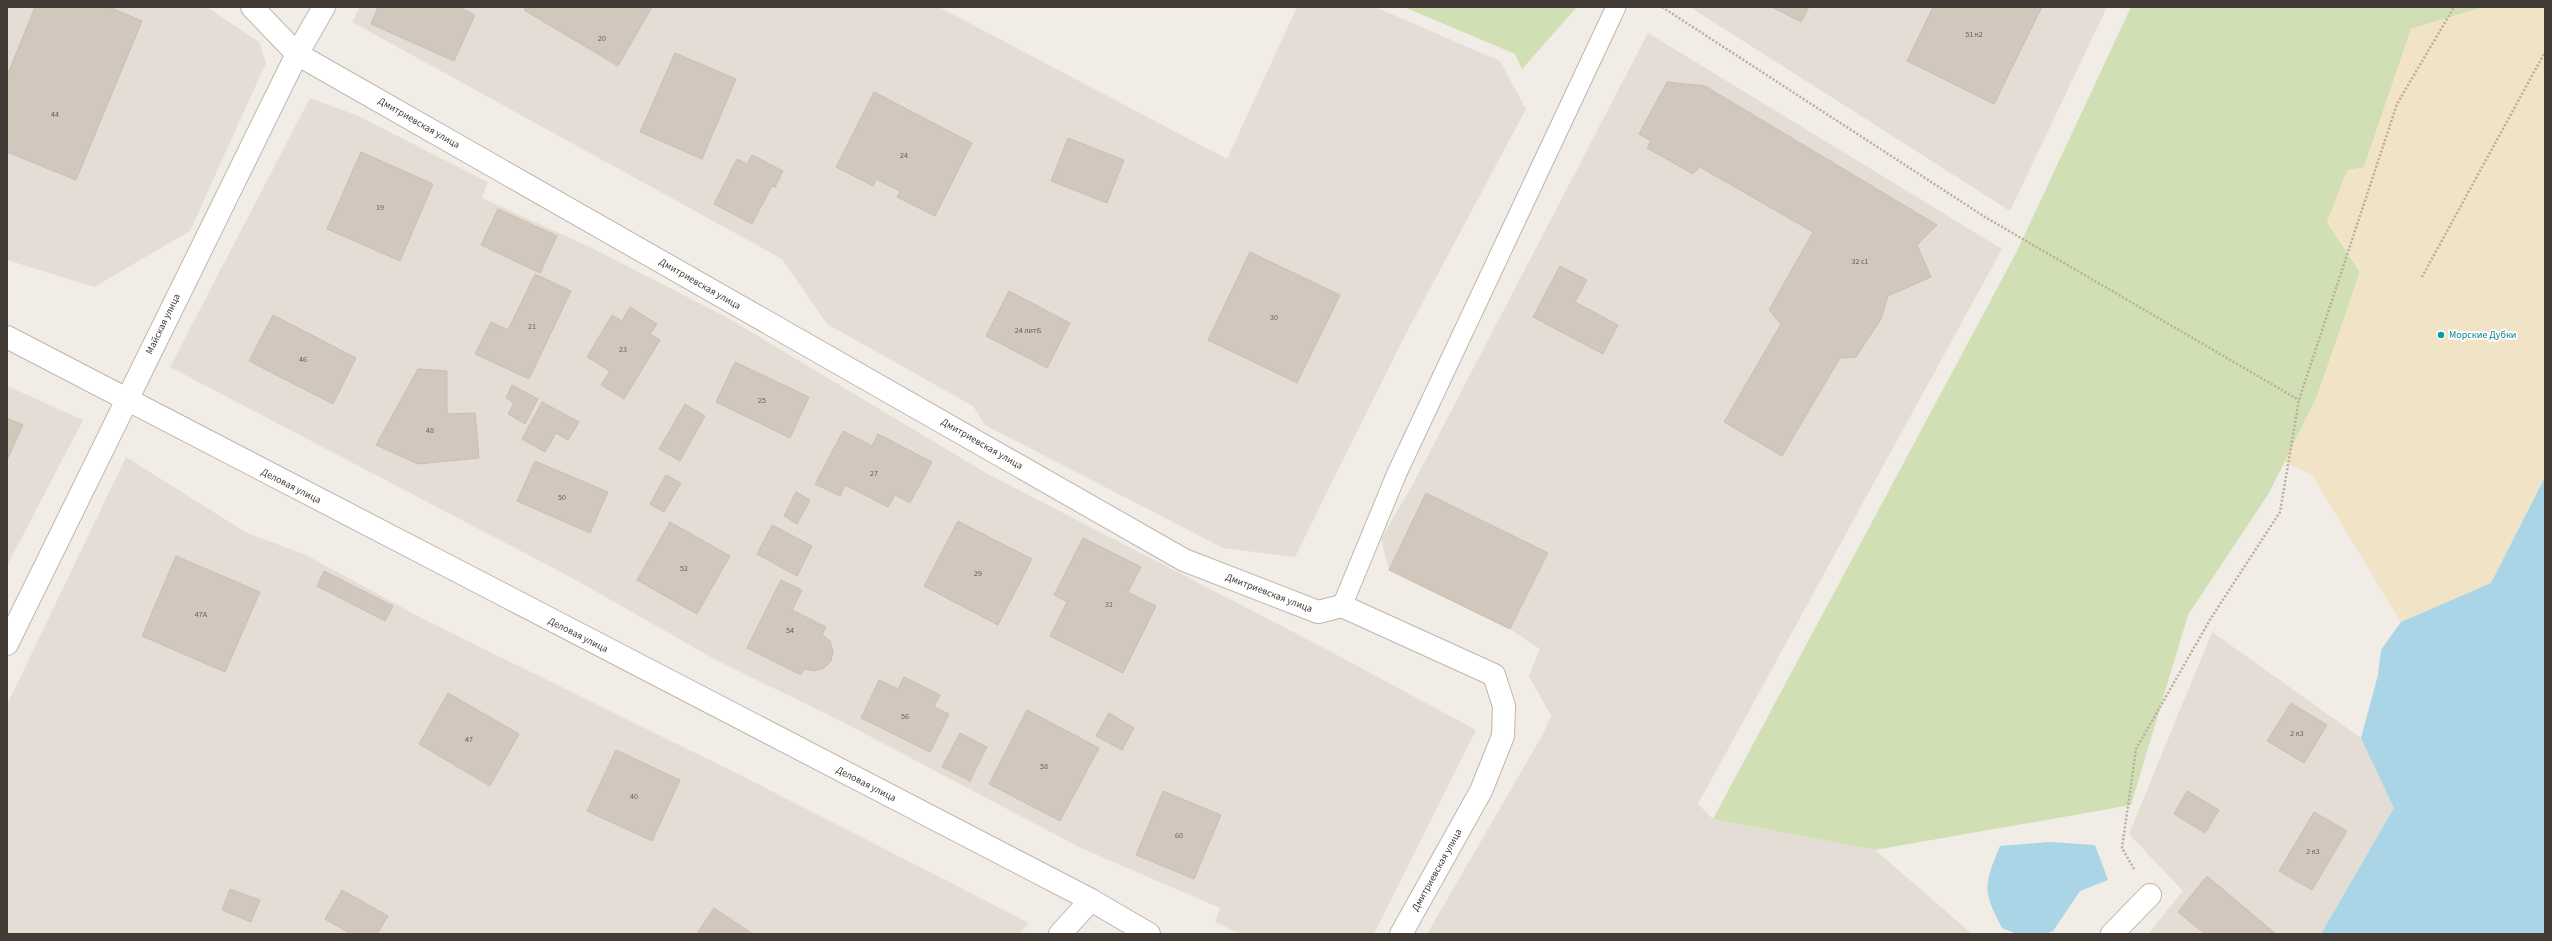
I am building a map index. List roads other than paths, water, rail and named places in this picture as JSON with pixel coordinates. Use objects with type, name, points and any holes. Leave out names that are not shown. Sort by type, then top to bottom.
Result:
[{"type":"street","name":"Дмитриевская улица","points":[[252,7],[297,54],[1184,560],[1318,612],[1342,606],[1494,675],[1504,706],[1503,736],[1481,791],[1402,934]]},
{"type":"street","name":"Майская улица","points":[[7,644],[297,54],[324,7]]},
{"type":"street","name":"Деловая улица","points":[[7,337],[1091,900],[1149,934]]},
{"type":"street","points":[[2112,934],[2150,895]]},
{"type":"street","points":[[1060,934],[1091,900]]},
{"type":"lane","points":[[1342,606],[1397,473],[1616,7]]},
{"type":"water","points":[[2545,477],[2545,934],[2321,934],[2394,808],[2361,738],[2378,675],[2381,650],[2401,622],[2491,583]]},
{"type":"water","points":[[2049,842],[2095,845],[2108,880],[2080,891],[2053,931],[2045,934],[2017,934],[2002,928],[1988,896],[1988,879],[2000,846]]},
{"type":"place","name":"Морские Дубки","points":[[2441,335]]}]
